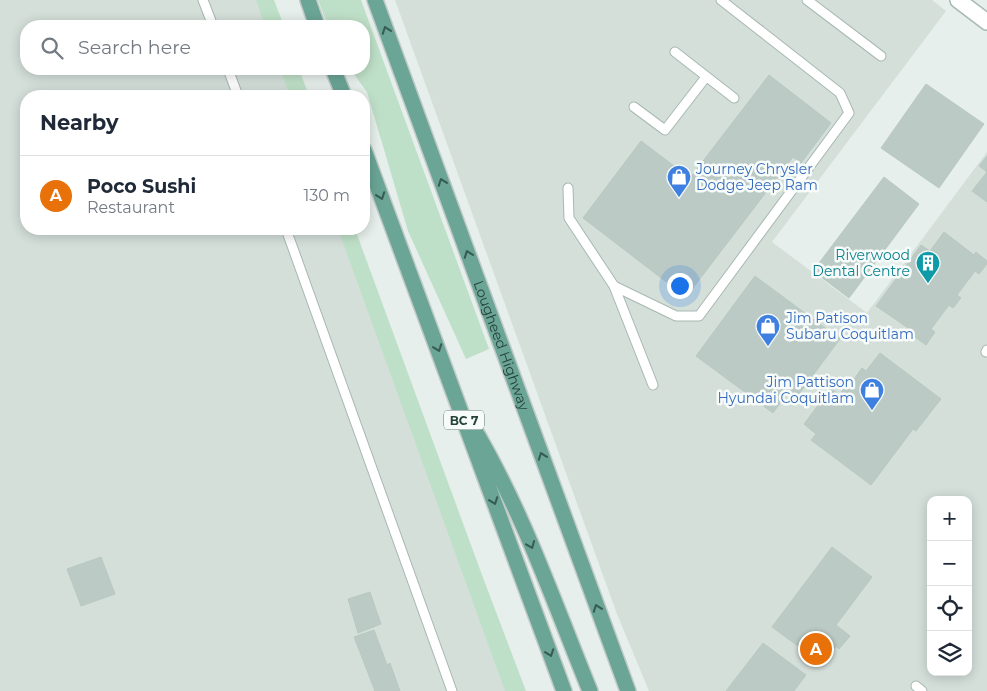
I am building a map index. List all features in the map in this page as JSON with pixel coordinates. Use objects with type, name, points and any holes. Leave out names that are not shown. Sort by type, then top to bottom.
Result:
[{"type":"main road","points":[[308,0],[315,20]]},
{"type":"main road","name":"Lougheed Highway","points":[[375,0],[628,691]]},
{"type":"main road","points":[[335,75],[342,90]]},
{"type":"main road","name":"BC 7","points":[[370,166],[564,691]]},
{"type":"main road","points":[[456,398],[497,468],[590,691]]},
{"type":"street","points":[[958,0],[987,22]]},
{"type":"lane","points":[[203,0],[211,20]]},
{"type":"lane","points":[[614,286],[676,316],[698,316],[849,113],[840,93],[721,0]]},
{"type":"lane","points":[[807,0],[881,56]]},
{"type":"lane","points":[[675,52],[734,98]]},
{"type":"lane","points":[[230,75],[236,90]]},
{"type":"lane","points":[[634,107],[664,130],[706,77]]},
{"type":"lane","points":[[568,188],[569,218],[614,286],[653,385]]},
{"type":"lane","points":[[288,235],[452,691]]},
{"type":"shaded area","points":[[0,0],[261,0],[269,20],[20,20],[20,75],[289,75],[295,90],[20,90],[20,235],[348,235],[515,691],[0,691]]},
{"type":"shaded area","points":[[395,0],[932,0],[946,11],[772,242],[867,313],[987,152],[987,691],[649,691],[617,614]]},
{"type":"green space","points":[[256,0],[274,0],[282,20],[263,20]]},
{"type":"green space","points":[[318,0],[361,0],[368,20],[326,20]]},
{"type":"green space","points":[[370,25],[489,349],[466,359],[408,231],[370,102],[370,90],[366,90],[354,75],[370,75]]},
{"type":"green space","points":[[282,75],[301,75],[307,90],[288,90]]},
{"type":"green space","points":[[340,235],[357,235],[526,691],[505,691]]},
{"type":"building","name":"Journey Chrysler Dodge Jeep Ram","points":[[769,75],[831,123],[801,163],[793,157],[686,297],[583,218],[641,141],[690,178]]},
{"type":"building","points":[[926,84],[984,124],[939,188],[881,148]]},
{"type":"building","points":[[987,156],[987,172],[979,166]]},
{"type":"building","points":[[987,172],[987,202],[972,191]]},
{"type":"building","points":[[884,177],[919,204],[849,298],[813,271]]},
{"type":"building","name":"Riverwood Dental Centre","points":[[944,232],[974,255],[976,252],[987,261],[987,264],[979,274],[975,271],[957,295],[961,298],[953,308],[949,305],[931,329],[935,332],[926,345],[912,335],[914,332],[876,306],[921,245],[930,251]]},
{"type":"building","name":"Jim Patison Subaru Coquitlam","points":[[755,276],[840,339],[796,398],[788,392],[773,413],[696,356]]},
{"type":"building","name":"Jim Pattison Hyundai Coquitlam","points":[[880,353],[941,399],[916,431],[913,429],[871,485],[811,440],[816,434],[804,424],[831,388],[839,395],[862,368],[866,371]]},
{"type":"building","points":[[832,547],[872,577],[836,625],[850,636],[839,649],[836,646],[834,649],[831,647],[818,664],[805,654],[806,652],[772,627]]},
{"type":"building","points":[[101,557],[115,594],[81,606],[67,569]]},
{"type":"building","points":[[370,592],[381,624],[358,633],[348,599]]},
{"type":"building","points":[[374,630],[387,665],[390,663],[400,691],[375,691],[354,637]]},
{"type":"building","points":[[763,643],[806,675],[794,691],[726,691]]},
{"type":"place","name":"Journey Chrysler Dodge Jeep Ram","points":[[679,198]]},
{"type":"place","name":"Riverwood Dental Centre","points":[[928,284]]},
{"type":"place","name":"Jim Patison Subaru Coquitlam","points":[[768,347]]},
{"type":"place","name":"Jim Pattison Hyundai Coquitlam","points":[[872,411]]},
{"type":"place","name":"Poco Sushi","points":[[816,649]]}]
